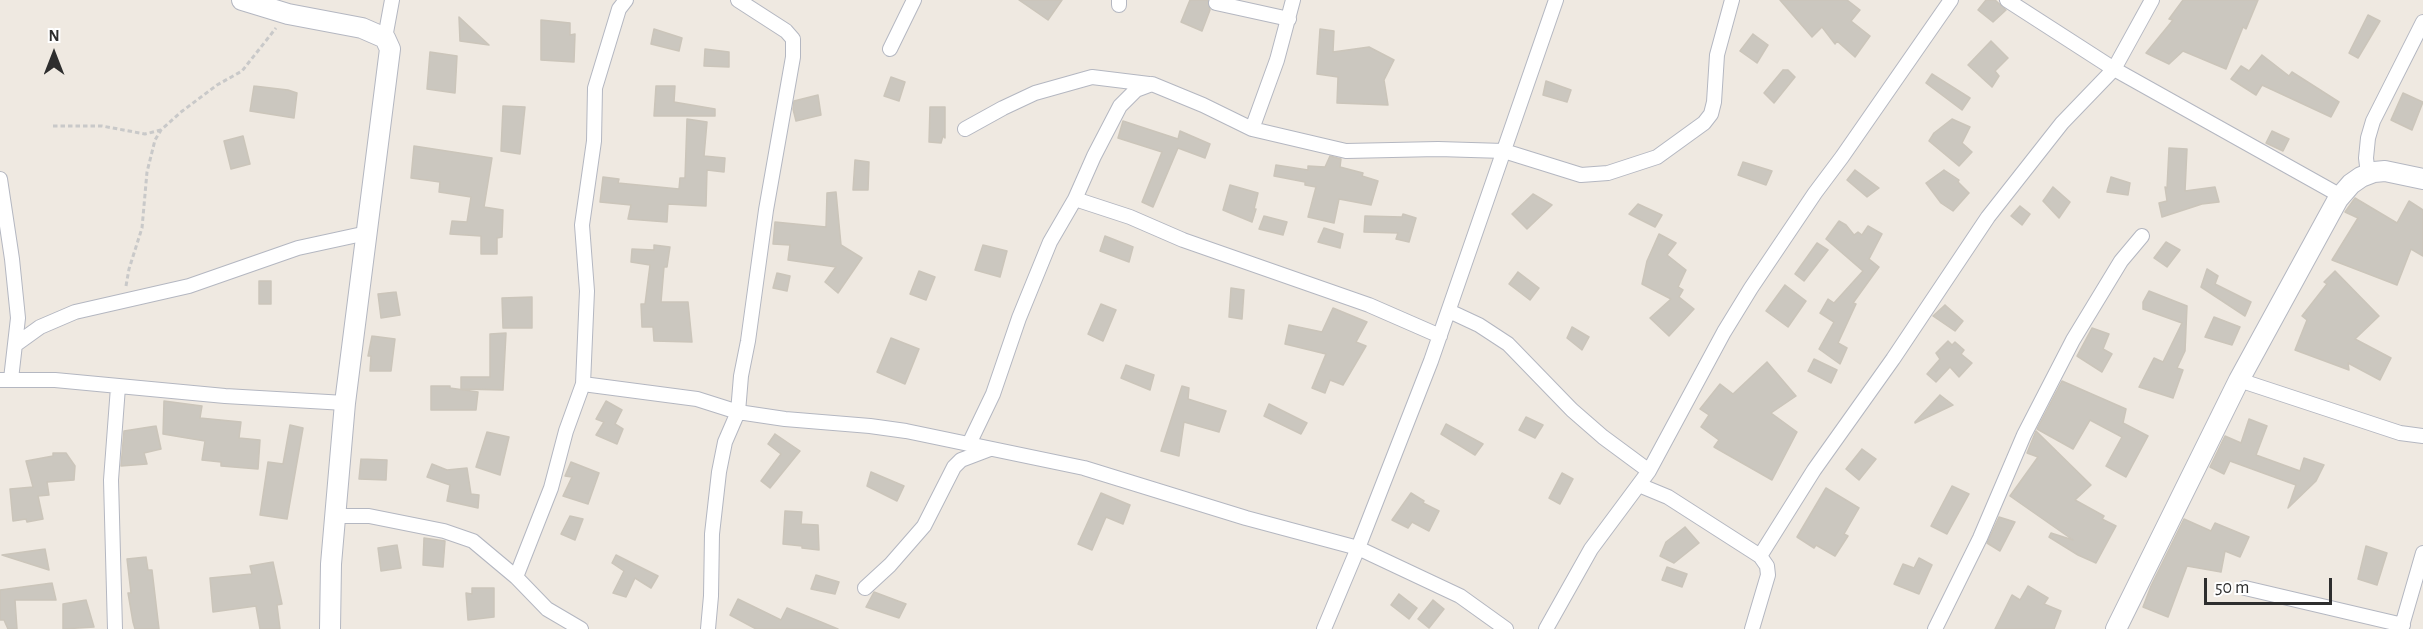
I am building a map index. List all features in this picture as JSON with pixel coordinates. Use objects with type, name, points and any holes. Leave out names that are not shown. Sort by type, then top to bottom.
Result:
[{"type":"street","points":[[242,0],[288,14],[362,28],[385,38]]},
{"type":"street","points":[[330,629],[331,564],[345,403],[390,49],[385,38],[392,0]]},
{"type":"street","points":[[516,577],[551,488],[566,431],[583,384],[587,291],[582,225],[594,141],[595,88],[619,9],[627,0]]},
{"type":"street","points":[[708,629],[712,534],[719,472],[725,442],[738,412],[765,210],[793,57],[793,39],[786,30],[738,0]]},
{"type":"street","points":[[890,50],[914,0]]},
{"type":"street","points":[[1252,129],[1289,19],[1293,0]]},
{"type":"street","points":[[1324,629],[1359,548],[1440,336],[1556,0]]},
{"type":"street","points":[[965,129],[1035,93],[1092,77],[1152,84],[1252,129],[1346,151],[1437,149],[1504,151],[1581,175],[1608,173],[1657,157],[1704,123],[1711,114],[1718,55],[1732,0]]},
{"type":"street","points":[[1546,629],[1591,549],[1649,471],[1724,332],[1751,288],[1951,0]]},
{"type":"street","points":[[2007,0],[2114,69],[2341,196]]},
{"type":"street","points":[[1760,556],[1814,470],[1893,359],[1988,217],[2062,123],[2114,69],[2152,0]]},
{"type":"street","points":[[1215,3],[1289,19]]},
{"type":"street","points":[[2368,174],[2366,158],[2368,138],[2373,122],[2423,22]]},
{"type":"street","points":[[969,444],[993,394],[1019,318],[1050,242],[1075,199],[1120,106],[1136,90],[1152,84]]},
{"type":"street","points":[[2116,629],[2239,380],[2341,196],[2351,184],[2368,174],[2385,171],[2423,179]]},
{"type":"street","points":[[0,179],[18,318],[15,345],[6,380],[55,380],[118,387],[345,403]]},
{"type":"street","points":[[1075,199],[1130,217],[1183,240],[1369,305],[1440,336]]},
{"type":"street","points":[[15,345],[40,327],[60,317],[189,286],[298,248],[367,233]]},
{"type":"street","points":[[1935,629],[1980,538],[2024,435],[2073,340],[2121,261],[2142,236]]},
{"type":"street","points":[[1449,311],[1479,325],[1508,344],[1572,410],[1603,437],[1649,471]]},
{"type":"street","points":[[2239,380],[2400,433],[2423,436]]},
{"type":"street","points":[[583,384],[697,399],[738,412],[785,419],[870,426],[1036,456],[1084,468],[1246,518],[1359,548],[1460,596],[1506,629]]},
{"type":"street","points":[[115,629],[111,480],[118,387]]},
{"type":"street","points":[[865,588],[890,565],[924,526],[954,467],[961,460],[990,449]]},
{"type":"street","points":[[1639,485],[1668,496],[1760,556],[1767,566],[1768,575],[1752,629]]},
{"type":"street","points":[[336,516],[369,516],[444,531],[473,541],[516,577],[547,609],[580,629]]},
{"type":"street","points":[[2245,588],[2402,627],[2423,553]]},
{"type":"path","points":[[53,126],[102,126],[145,134],[161,130],[217,85],[242,71],[288,14]]},
{"type":"path","points":[[126,300],[128,273],[145,210],[149,159],[161,130]]},
{"type":"building","points":[[1019,0],[1062,0],[1048,20]]},
{"type":"building","points":[[1190,0],[1208,0],[1210,10],[1202,31],[1181,22]]},
{"type":"building","points":[[1780,0],[1847,0],[1860,10],[1851,21],[1870,36],[1855,57],[1837,41],[1835,44],[1822,27],[1812,37]]},
{"type":"building","points":[[1986,0],[1995,0],[2006,10],[1993,22],[1978,10]]},
{"type":"building","points":[[2183,0],[2258,0],[2246,29],[2243,27],[2226,69],[2183,51],[2169,64],[2146,53],[2173,20],[2169,19]]},
{"type":"building","points":[[2368,15],[2380,21],[2358,58],[2349,53]]},
{"type":"building","points":[[459,17],[489,45],[460,41]]},
{"type":"building","points":[[541,20],[570,23],[570,35],[575,34],[574,62],[541,60]]},
{"type":"building","points":[[654,29],[682,38],[679,51],[651,44]]},
{"type":"building","points":[[1320,29],[1334,31],[1333,52],[1369,47],[1394,60],[1384,80],[1388,105],[1337,103],[1338,77],[1317,74]]},
{"type":"building","points":[[1753,34],[1768,45],[1757,63],[1740,51]]},
{"type":"building","points":[[1991,41],[2008,58],[1995,71],[1999,76],[1992,87],[1968,65]]},
{"type":"building","points":[[705,49],[729,52],[729,67],[704,66]]},
{"type":"building","points":[[430,52],[457,56],[455,93],[427,89]]},
{"type":"building","points":[[2262,55],[2289,76],[2292,72],[2339,102],[2331,117],[2262,85],[2256,95],[2231,79],[2241,66],[2249,71]]},
{"type":"building","points":[[1783,70],[1788,70],[1795,77],[1774,103],[1764,93]]},
{"type":"building","points":[[1932,74],[1970,98],[1962,110],[1926,83]]},
{"type":"building","points":[[891,77],[905,82],[899,101],[884,96]]},
{"type":"building","points":[[1546,81],[1571,90],[1567,102],[1543,95]]},
{"type":"building","points":[[254,86],[297,93],[294,118],[250,111]]},
{"type":"building","points":[[656,86],[675,86],[674,102],[715,109],[715,116],[654,116]]},
{"type":"building","points":[[2403,93],[2423,102],[2412,130],[2391,120]]},
{"type":"building","points":[[818,95],[821,115],[796,121],[794,101]]},
{"type":"building","points":[[503,106],[525,107],[520,154],[501,151]]},
{"type":"building","points":[[930,107],[945,107],[945,138],[943,136],[941,143],[929,142]]},
{"type":"building","points":[[687,119],[707,122],[704,156],[725,158],[724,172],[707,170],[706,206],[668,204],[667,222],[628,219],[631,205],[600,202],[603,177],[619,179],[618,183],[679,189],[680,178],[685,178]]},
{"type":"building","points":[[1952,119],[1970,127],[1962,143],[1972,152],[1959,166],[1929,141],[1934,133]]},
{"type":"building","points":[[1123,121],[1178,139],[1180,131],[1210,144],[1205,158],[1178,148],[1153,207],[1142,202],[1162,152],[1118,138]]},
{"type":"building","points":[[2272,131],[2289,139],[2283,151],[2266,143]]},
{"type":"building","points":[[243,136],[250,164],[231,169],[224,141]]},
{"type":"building","points":[[414,146],[492,158],[484,207],[503,210],[502,237],[497,238],[497,254],[481,254],[481,236],[450,234],[452,221],[467,222],[471,197],[439,192],[440,182],[411,178]]},
{"type":"building","points":[[2169,148],[2187,149],[2185,191],[2215,187],[2219,202],[2202,204],[2162,217],[2159,203],[2167,201],[2165,187],[2167,188]]},
{"type":"building","points":[[1330,156],[1341,159],[1340,167],[1363,173],[1362,176],[1378,181],[1371,205],[1339,199],[1334,223],[1308,217],[1316,187],[1305,185],[1305,182],[1274,176],[1276,165],[1308,170],[1308,166],[1325,167]]},
{"type":"building","points":[[855,160],[869,162],[868,190],[853,190]]},
{"type":"building","points":[[1743,162],[1772,171],[1766,185],[1738,175]]},
{"type":"building","points":[[1855,170],[1879,188],[1867,197],[1847,180]]},
{"type":"building","points":[[1944,170],[1959,180],[1958,182],[1969,193],[1953,211],[1941,203],[1926,183]]},
{"type":"building","points":[[2111,177],[2130,183],[2128,195],[2107,192]]},
{"type":"building","points":[[1230,185],[1258,193],[1252,222],[1223,210]]},
{"type":"building","points":[[2053,187],[2070,202],[2059,218],[2043,201]]},
{"type":"building","points":[[836,192],[841,245],[862,258],[838,293],[825,282],[836,267],[788,260],[790,245],[773,244],[775,222],[826,227],[827,193]]},
{"type":"building","points":[[1533,194],[1552,205],[1527,229],[1512,214]]},
{"type":"building","points":[[2355,198],[2397,223],[2409,201],[2423,210],[2423,256],[2411,249],[2397,285],[2332,260],[2358,218],[2345,212]]},
{"type":"building","points":[[1638,204],[1662,215],[1655,227],[1629,214]]},
{"type":"building","points":[[2020,206],[2030,214],[2022,225],[2011,216]]},
{"type":"building","points":[[1403,214],[1416,218],[1409,242],[1396,239],[1398,233],[1364,232],[1365,216],[1402,217]]},
{"type":"building","points":[[1264,216],[1287,222],[1283,235],[1259,229]]},
{"type":"building","points":[[1839,221],[1846,225],[1854,235],[1858,232],[1862,235],[1868,226],[1882,234],[1869,259],[1879,267],[1853,303],[1856,304],[1838,343],[1847,348],[1840,364],[1819,349],[1834,322],[1820,313],[1828,299],[1834,303],[1863,271],[1826,239]]},
{"type":"building","points":[[1324,228],[1343,234],[1340,248],[1318,242]]},
{"type":"building","points":[[1659,234],[1676,243],[1667,255],[1686,270],[1678,287],[1683,290],[1679,297],[1694,309],[1669,336],[1650,318],[1671,299],[1642,284],[1647,261]]},
{"type":"building","points":[[1105,236],[1133,247],[1129,262],[1100,251]]},
{"type":"building","points":[[2166,242],[2180,250],[2167,267],[2154,258]]},
{"type":"building","points":[[1817,243],[1828,250],[1804,281],[1795,274]]},
{"type":"building","points":[[654,245],[670,247],[667,267],[664,267],[661,302],[688,302],[692,342],[654,341],[653,327],[642,327],[641,304],[645,304],[650,265],[631,262],[632,249],[654,250]]},
{"type":"building","points":[[983,245],[1007,251],[1000,277],[975,270]]},
{"type":"building","points":[[2207,269],[2218,276],[2215,284],[2251,302],[2245,316],[2201,287]]},
{"type":"building","points":[[919,271],[935,277],[926,300],[910,294]]},
{"type":"building","points":[[2335,271],[2379,316],[2355,339],[2391,358],[2380,380],[2348,363],[2349,370],[2295,350],[2307,320],[2302,316],[2327,284],[2324,282]]},
{"type":"building","points":[[1518,272],[1539,288],[1530,300],[1509,284]]},
{"type":"building","points":[[777,273],[790,276],[787,291],[773,288]]},
{"type":"building","points":[[259,281],[271,281],[271,304],[259,304]]},
{"type":"building","points":[[1785,285],[1806,301],[1788,327],[1766,311]]},
{"type":"building","points":[[1231,288],[1244,290],[1242,319],[1229,317]]},
{"type":"building","points":[[2149,291],[2187,306],[2185,351],[2177,368],[2183,370],[2173,398],[2139,387],[2154,358],[2163,362],[2182,323],[2143,309],[2143,302]]},
{"type":"building","points":[[396,292],[400,315],[381,318],[378,294]]},
{"type":"building","points":[[532,297],[532,328],[503,328],[502,298]]},
{"type":"building","points":[[1101,304],[1116,310],[1103,341],[1088,334]]},
{"type":"building","points":[[1945,305],[1963,321],[1955,331],[1933,316]]},
{"type":"building","points":[[1333,308],[1367,322],[1356,342],[1366,346],[1343,385],[1330,380],[1325,393],[1312,388],[1326,354],[1285,344],[1289,325],[1322,332]]},
{"type":"building","points":[[2214,317],[2240,327],[2232,345],[2205,337]]},
{"type":"building","points":[[1572,327],[1589,337],[1582,350],[1567,338]]},
{"type":"building","points":[[2092,328],[2109,334],[2103,349],[2112,354],[2102,372],[2077,356]]},
{"type":"building","points":[[506,333],[503,390],[461,389],[461,377],[490,377],[490,334]]},
{"type":"building","points":[[372,336],[395,339],[391,371],[370,371],[371,356],[368,356]]},
{"type":"building","points":[[891,338],[919,349],[905,384],[877,372]]},
{"type":"building","points":[[1948,341],[1952,345],[1955,342],[1964,350],[1961,354],[1972,363],[1959,377],[1950,367],[1936,382],[1927,374],[1940,359],[1936,353]]},
{"type":"building","points":[[1814,359],[1837,370],[1831,383],[1808,371]]},
{"type":"building","points":[[1767,362],[1796,396],[1771,413],[1797,432],[1772,480],[1714,447],[1719,440],[1701,427],[1709,415],[1700,409],[1720,384],[1733,394]]},
{"type":"building","points":[[1126,365],[1154,375],[1150,390],[1121,378]]},
{"type":"building","points":[[2062,381],[2126,409],[2123,423],[2148,436],[2126,477],[2106,466],[2122,437],[2090,420],[2073,449],[2037,429]]},
{"type":"building","points":[[431,386],[450,386],[450,388],[478,392],[476,410],[431,410]]},
{"type":"building","points":[[1182,386],[1189,388],[1188,399],[1226,411],[1219,432],[1184,422],[1179,456],[1161,451]]},
{"type":"building","points":[[1940,395],[1953,405],[1915,423],[1915,422]]},
{"type":"building","points":[[164,401],[202,406],[200,418],[241,422],[239,438],[260,440],[258,469],[221,466],[221,462],[202,460],[205,441],[163,434]]},
{"type":"building","points":[[606,401],[622,410],[615,424],[623,429],[617,444],[596,435],[604,422],[596,419]]},
{"type":"building","points":[[1269,404],[1307,423],[1301,434],[1264,416]]},
{"type":"building","points":[[1526,417],[1543,425],[1535,438],[1519,430]]},
{"type":"building","points":[[2249,419],[2267,426],[2256,455],[2300,471],[2304,458],[2324,465],[2316,481],[2288,508],[2296,485],[2230,461],[2224,474],[2210,467],[2225,436],[2241,443]]},
{"type":"building","points":[[1446,424],[1483,444],[1475,455],[1441,434]]},
{"type":"building","points":[[290,425],[303,428],[287,519],[260,515],[268,462],[283,464]]},
{"type":"building","points":[[156,426],[161,449],[144,453],[147,464],[121,466],[124,431]]},
{"type":"building","points":[[2036,431],[2091,485],[2075,500],[2104,516],[2102,519],[2116,526],[2096,563],[2049,537],[2051,533],[2073,540],[2010,496],[2038,457],[2027,453]]},
{"type":"building","points":[[487,432],[509,437],[500,475],[476,467]]},
{"type":"building","points":[[775,434],[800,451],[770,488],[761,481],[781,454],[768,444]]},
{"type":"building","points":[[1862,449],[1876,459],[1859,480],[1846,469]]},
{"type":"building","points":[[53,453],[66,453],[75,466],[74,480],[47,482],[49,495],[38,496],[43,519],[27,522],[26,519],[13,521],[10,489],[33,487],[26,461],[53,456]]},
{"type":"building","points":[[361,459],[387,460],[386,480],[359,479]]},
{"type":"building","points":[[571,462],[599,473],[588,504],[563,496],[572,477],[565,476]]},
{"type":"building","points":[[432,464],[447,470],[467,468],[471,494],[479,495],[478,508],[447,501],[450,485],[427,477]]},
{"type":"building","points":[[871,472],[904,486],[897,501],[867,486]]},
{"type":"building","points":[[1562,473],[1573,479],[1560,504],[1549,498]]},
{"type":"building","points":[[1952,486],[1969,494],[1947,534],[1931,526]]},
{"type":"building","points":[[1826,488],[1859,508],[1844,534],[1848,536],[1835,556],[1816,545],[1814,548],[1797,537]]},
{"type":"building","points":[[1101,493],[1130,505],[1123,524],[1106,517],[1092,550],[1078,544]]},
{"type":"building","points":[[1411,493],[1424,501],[1423,503],[1439,511],[1429,531],[1412,522],[1408,528],[1392,520]]},
{"type":"building","points":[[785,511],[802,512],[801,524],[818,525],[819,550],[783,544]]},
{"type":"building","points":[[570,516],[583,519],[575,540],[561,534]]},
{"type":"building","points":[[1999,517],[2015,522],[2000,551],[1987,543]]},
{"type":"building","points":[[2184,519],[2211,531],[2215,523],[2249,537],[2240,557],[2225,551],[2221,572],[2187,566],[2168,617],[2143,607]]},
{"type":"building","points":[[1685,527],[1699,543],[1674,563],[1660,556],[1666,542]]},
{"type":"building","points":[[424,538],[445,541],[443,567],[423,565]]},
{"type":"building","points":[[397,545],[401,568],[381,571],[378,548]]},
{"type":"building","points":[[2366,546],[2387,553],[2377,585],[2358,579]]},
{"type":"building","points":[[45,549],[49,570],[2,555]]},
{"type":"building","points":[[616,555],[658,576],[651,588],[635,578],[626,597],[613,593],[624,571],[612,563]]},
{"type":"building","points":[[146,557],[148,570],[152,570],[159,629],[135,629],[133,622],[128,593],[131,593],[127,559]]},
{"type":"building","points":[[1919,558],[1932,565],[1919,594],[1894,584],[1903,564],[1914,568]]},
{"type":"building","points":[[273,562],[282,604],[277,605],[280,629],[260,629],[256,606],[213,612],[210,578],[252,574],[250,566]]},
{"type":"building","points":[[1667,567],[1687,574],[1682,587],[1662,580]]},
{"type":"building","points":[[816,575],[839,582],[835,594],[811,589]]},
{"type":"building","points":[[52,583],[56,600],[15,600],[17,629],[8,629],[4,620],[0,620],[0,590]]},
{"type":"building","points":[[2028,586],[2048,598],[2044,604],[2061,611],[2054,629],[1995,629],[2012,595],[2020,600]]},
{"type":"building","points":[[472,588],[494,588],[494,617],[468,620],[466,593],[472,594]]},
{"type":"building","points":[[874,592],[906,604],[899,618],[866,607]]},
{"type":"building","points":[[1399,594],[1417,608],[1409,619],[1391,605]]},
{"type":"building","points":[[738,599],[781,620],[787,608],[838,629],[756,629],[730,615]]},
{"type":"building","points":[[86,600],[94,627],[63,629],[63,604]]},
{"type":"building","points":[[1433,600],[1444,609],[1429,628],[1418,619]]}]
